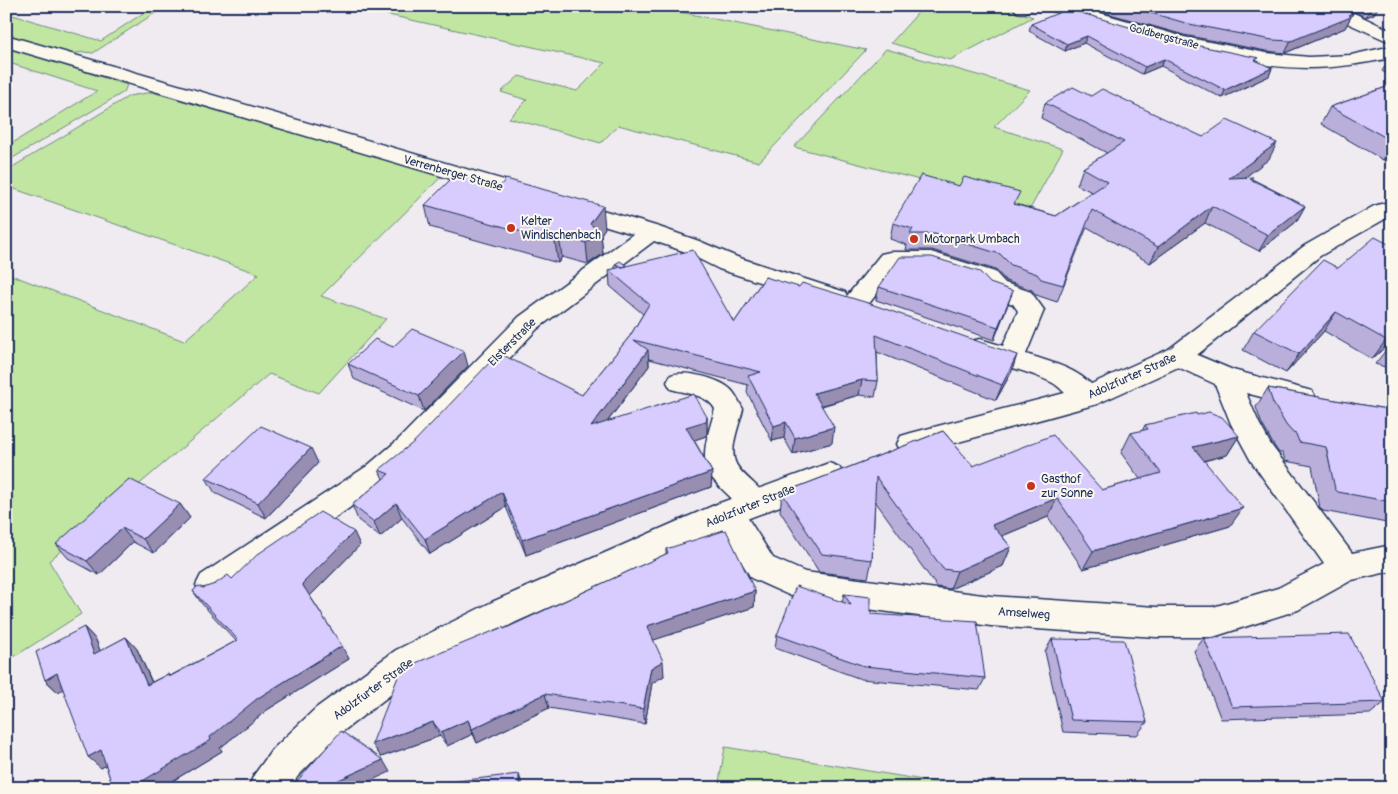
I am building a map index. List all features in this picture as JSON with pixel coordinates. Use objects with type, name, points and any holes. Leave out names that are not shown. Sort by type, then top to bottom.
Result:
[{"type":"street","name":"Goldbergstraße","points":[[1056,6],[1211,49],[1258,59],[1303,64],[1343,63],[1392,52]]},
{"type":"street","points":[[1324,6],[1392,38]]},
{"type":"street","name":"Verrenberger Straße","points":[[6,41],[651,232],[691,246],[728,263],[864,307],[890,260],[931,260],[986,278],[996,289],[1022,298],[1031,310],[1010,359]]},
{"type":"street","name":"Adolzfurter Straße","points":[[267,788],[285,763],[329,720],[408,661],[504,612],[742,508],[909,444],[1087,397],[1178,356],[1312,251],[1382,211],[1392,208]]},
{"type":"street","name":"Elsterstraße","points":[[212,585],[378,474],[409,447],[528,323],[651,232]]},
{"type":"street","points":[[964,342],[1062,376],[1087,397]]},
{"type":"street","points":[[1178,356],[1226,378],[1326,404]]},
{"type":"street","points":[[1226,378],[1245,424],[1261,454],[1345,568]]},
{"type":"street","name":"Amselweg","points":[[682,382],[709,390],[723,398],[729,409],[719,450],[722,469],[742,508],[762,568],[802,586],[992,611],[1156,622],[1213,622],[1286,600],[1345,568],[1392,558]]},
{"type":"green space","points":[[154,6],[166,6],[93,53],[69,54],[6,35],[6,13],[101,41]]},
{"type":"green space","points":[[348,6],[651,6],[866,50],[759,162],[618,125],[601,143],[509,118],[527,100],[501,92],[519,76],[577,91],[605,63]]},
{"type":"green space","points":[[924,6],[1009,6],[1008,8],[1033,17],[950,60],[891,43]]},
{"type":"green space","points":[[6,47],[127,85],[124,92],[6,162],[6,147],[97,91],[6,62]]},
{"type":"green space","points":[[886,49],[1030,90],[994,127],[1063,149],[1030,209],[794,147]]},
{"type":"green space","points":[[152,92],[442,176],[321,296],[386,319],[319,393],[269,374],[49,561],[81,614],[6,662],[6,273],[184,341],[259,274],[6,186],[6,171],[129,96]]},
{"type":"green space","points":[[725,747],[971,788],[718,788]]},
{"type":"building","points":[[1127,6],[1336,6],[1353,13],[1348,15],[1351,17],[1291,41],[1272,40],[1189,24]]},
{"type":"building","points":[[1068,9],[1180,42],[1259,58],[1255,60],[1272,68],[1225,90],[1164,59],[1145,67],[1087,36],[1067,44],[1031,24]]},
{"type":"building","points":[[1392,85],[1392,141],[1330,107]]},
{"type":"building","points":[[1073,87],[1091,96],[1102,89],[1203,137],[1227,120],[1277,143],[1229,178],[1253,177],[1250,179],[1305,206],[1268,235],[1212,206],[1158,247],[1092,210],[1063,285],[1041,279],[1037,274],[1011,265],[1000,254],[935,234],[910,234],[913,229],[893,223],[921,175],[959,186],[964,177],[1020,192],[1014,204],[1056,216],[1108,182],[1083,168],[1124,142],[1045,103]]},
{"type":"building","points":[[455,175],[500,186],[506,179],[603,206],[590,224],[601,232],[586,243],[559,236],[555,241],[425,205]]},
{"type":"building","points":[[1375,237],[1392,246],[1392,334],[1386,340],[1336,312],[1299,354],[1254,331],[1323,260],[1338,268]]},
{"type":"building","points":[[693,250],[734,323],[765,277],[799,287],[802,283],[868,303],[1017,355],[1002,385],[876,335],[878,381],[862,380],[814,393],[834,427],[795,438],[786,422],[774,426],[748,376],[761,372],[634,340],[648,350],[591,427],[694,394],[707,417],[706,421],[686,427],[712,472],[522,540],[502,492],[425,539],[396,503],[374,522],[352,505],[389,474],[379,470],[415,441],[491,361],[501,354],[582,395],[630,336],[649,304],[609,270]]},
{"type":"building","points":[[900,257],[932,257],[980,272],[990,283],[1013,291],[998,327],[879,287]]},
{"type":"building","points":[[620,261],[627,266],[623,267],[615,264]]},
{"type":"building","points":[[412,329],[464,351],[419,396],[348,364],[375,339],[393,347]]},
{"type":"building","points":[[1268,388],[1392,410],[1392,502],[1338,492],[1335,489],[1326,447],[1299,442],[1296,434],[1286,425],[1273,403]]},
{"type":"building","points":[[1209,412],[1222,417],[1239,436],[1193,447],[1243,508],[1093,551],[1057,498],[992,525],[1011,547],[957,571],[943,569],[876,477],[872,560],[822,554],[782,493],[943,431],[973,466],[1053,435],[1102,490],[1161,473],[1131,433],[1148,429],[1145,425],[1196,413],[1197,415]]},
{"type":"building","points":[[261,426],[311,448],[258,503],[206,478]]},
{"type":"building","points":[[129,479],[180,504],[143,539],[122,528],[87,561],[56,544]]},
{"type":"building","points":[[320,512],[354,532],[302,584],[342,646],[258,698],[210,737],[211,740],[131,788],[113,788],[101,750],[88,757],[57,673],[45,680],[36,652],[84,627],[94,654],[126,637],[147,685],[168,674],[169,677],[238,640],[193,591],[198,586],[203,588],[215,584],[228,575],[232,579],[258,554]]},
{"type":"building","points":[[726,530],[755,591],[647,626],[663,661],[651,668],[643,709],[545,694],[472,729],[468,720],[441,732],[433,722],[372,744],[401,669],[503,627],[504,629],[668,553],[666,549]]},
{"type":"building","points":[[796,586],[851,605],[844,594],[870,597],[870,611],[872,612],[870,614],[977,621],[985,678],[864,666],[777,635]]},
{"type":"building","points":[[1349,634],[1385,702],[1232,707],[1204,638]]},
{"type":"building","points":[[1052,639],[1124,640],[1147,722],[1071,720]]},
{"type":"building","points":[[341,731],[383,760],[321,788],[291,788]]},
{"type":"building","points":[[519,774],[519,788],[396,788]]},
{"type":"place","name":"Kelter Windischenbach","points":[[511,228]]},
{"type":"place","name":"Motorpark Umbach","points":[[914,239]]},
{"type":"place","name":"Gasthof zur Sonne","points":[[1031,486]]}]
